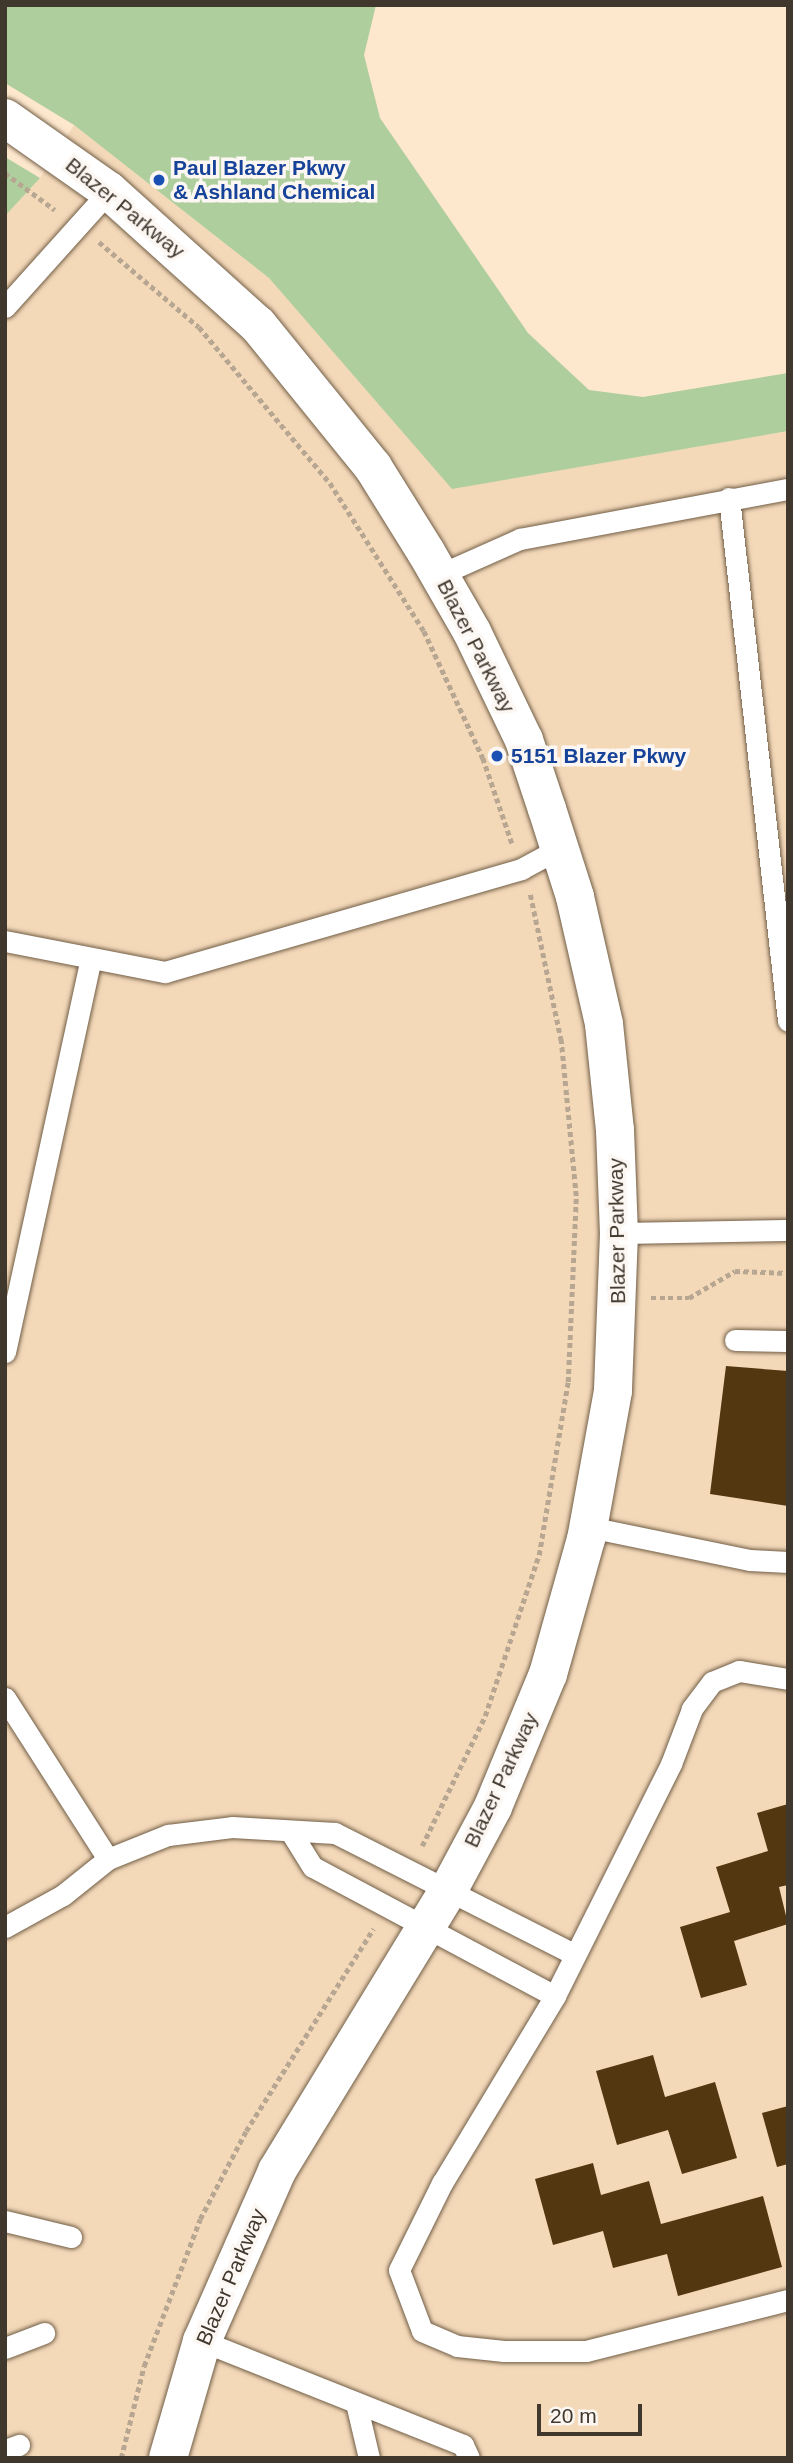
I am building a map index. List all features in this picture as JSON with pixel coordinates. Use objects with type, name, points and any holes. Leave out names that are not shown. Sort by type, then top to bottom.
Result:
[{"type":"street","name":"Blazer Parkway","points":[[5,118],[109,191],[258,326],[373,467],[439,575],[524,740],[560,848],[604,1024],[615,1130],[619,1233],[613,1391],[589,1527],[568,1608],[522,1744],[449,1889],[277,2171],[202,2341],[169,2458]]},
{"type":"lane","points":[[5,307],[109,191]]},
{"type":"lane","points":[[439,575],[520,539],[788,489]]},
{"type":"lane","points":[[729,498],[788,1021]]},
{"type":"lane","points":[[5,941],[90,961],[165,972],[521,869],[560,848]]},
{"type":"lane","points":[[5,1352],[90,961]]},
{"type":"lane","points":[[619,1233],[788,1230]]},
{"type":"lane","points":[[735,1340],[788,1340]]},
{"type":"lane","points":[[589,1527],[750,1560],[788,1562]]},
{"type":"lane","points":[[788,1679],[739,1671],[712,1682],[692,1709],[671,1764],[555,1996],[442,2183],[399,2270],[422,2331],[457,2346],[586,2351],[788,2300]]},
{"type":"lane","points":[[5,1698],[108,1859]]},
{"type":"lane","points":[[5,1927],[63,1895],[108,1859],[168,1835],[232,1827],[292,1834],[335,1833],[409,1868],[575,1955]]},
{"type":"lane","points":[[292,1834],[313,1867],[385,1909],[555,1996]]},
{"type":"lane","points":[[5,2221],[71,2237]]},
{"type":"lane","points":[[5,2348],[44,2333]]},
{"type":"lane","points":[[202,2341],[463,2445],[469,2458]]},
{"type":"lane","points":[[356,2403],[369,2458]]},
{"type":"path","points":[[5,173],[78,226],[199,327],[330,483],[424,631],[483,758],[533,902],[561,1041],[576,1196],[568,1382],[539,1555],[485,1716],[409,1868]]},
{"type":"path","points":[[618,1298],[689,1298],[735,1271],[788,1273]]},
{"type":"path","points":[[121,2458],[144,2366],[200,2219],[246,2131],[385,1909]]},
{"type":"shaded area","points":[[74,125],[269,278],[452,488],[788,431],[788,2458],[5,2458],[5,216],[40,178]]},
{"type":"green space","points":[[5,5],[376,5],[364,55],[380,118],[528,333],[589,390],[643,397],[788,373],[788,431],[452,489],[269,278],[74,125],[5,83]]},
{"type":"green space","points":[[5,157],[40,178],[5,216]]},
{"type":"building","points":[[726,1366],[788,1371],[788,1506],[710,1494]]},
{"type":"building","points":[[788,1804],[788,1885],[779,1887],[788,1924],[734,1941],[747,1985],[701,1998],[680,1927],[730,1912],[716,1867],[768,1851],[757,1813]]},
{"type":"building","points":[[653,2055],[665,2097],[715,2082],[737,2158],[682,2174],[668,2130],[617,2145],[596,2071]]},
{"type":"building","points":[[788,2106],[788,2164],[777,2167],[762,2113]]},
{"type":"building","points":[[593,2163],[601,2195],[649,2181],[661,2224],[763,2196],[782,2267],[678,2296],[667,2254],[613,2268],[603,2231],[553,2245],[535,2179]]},
{"type":"place","name":"Paul Blazer Pkwy & Ashland Chemical","points":[[159,180]]},
{"type":"place","name":"5151 Blazer Pkwy","points":[[497,756]]}]
